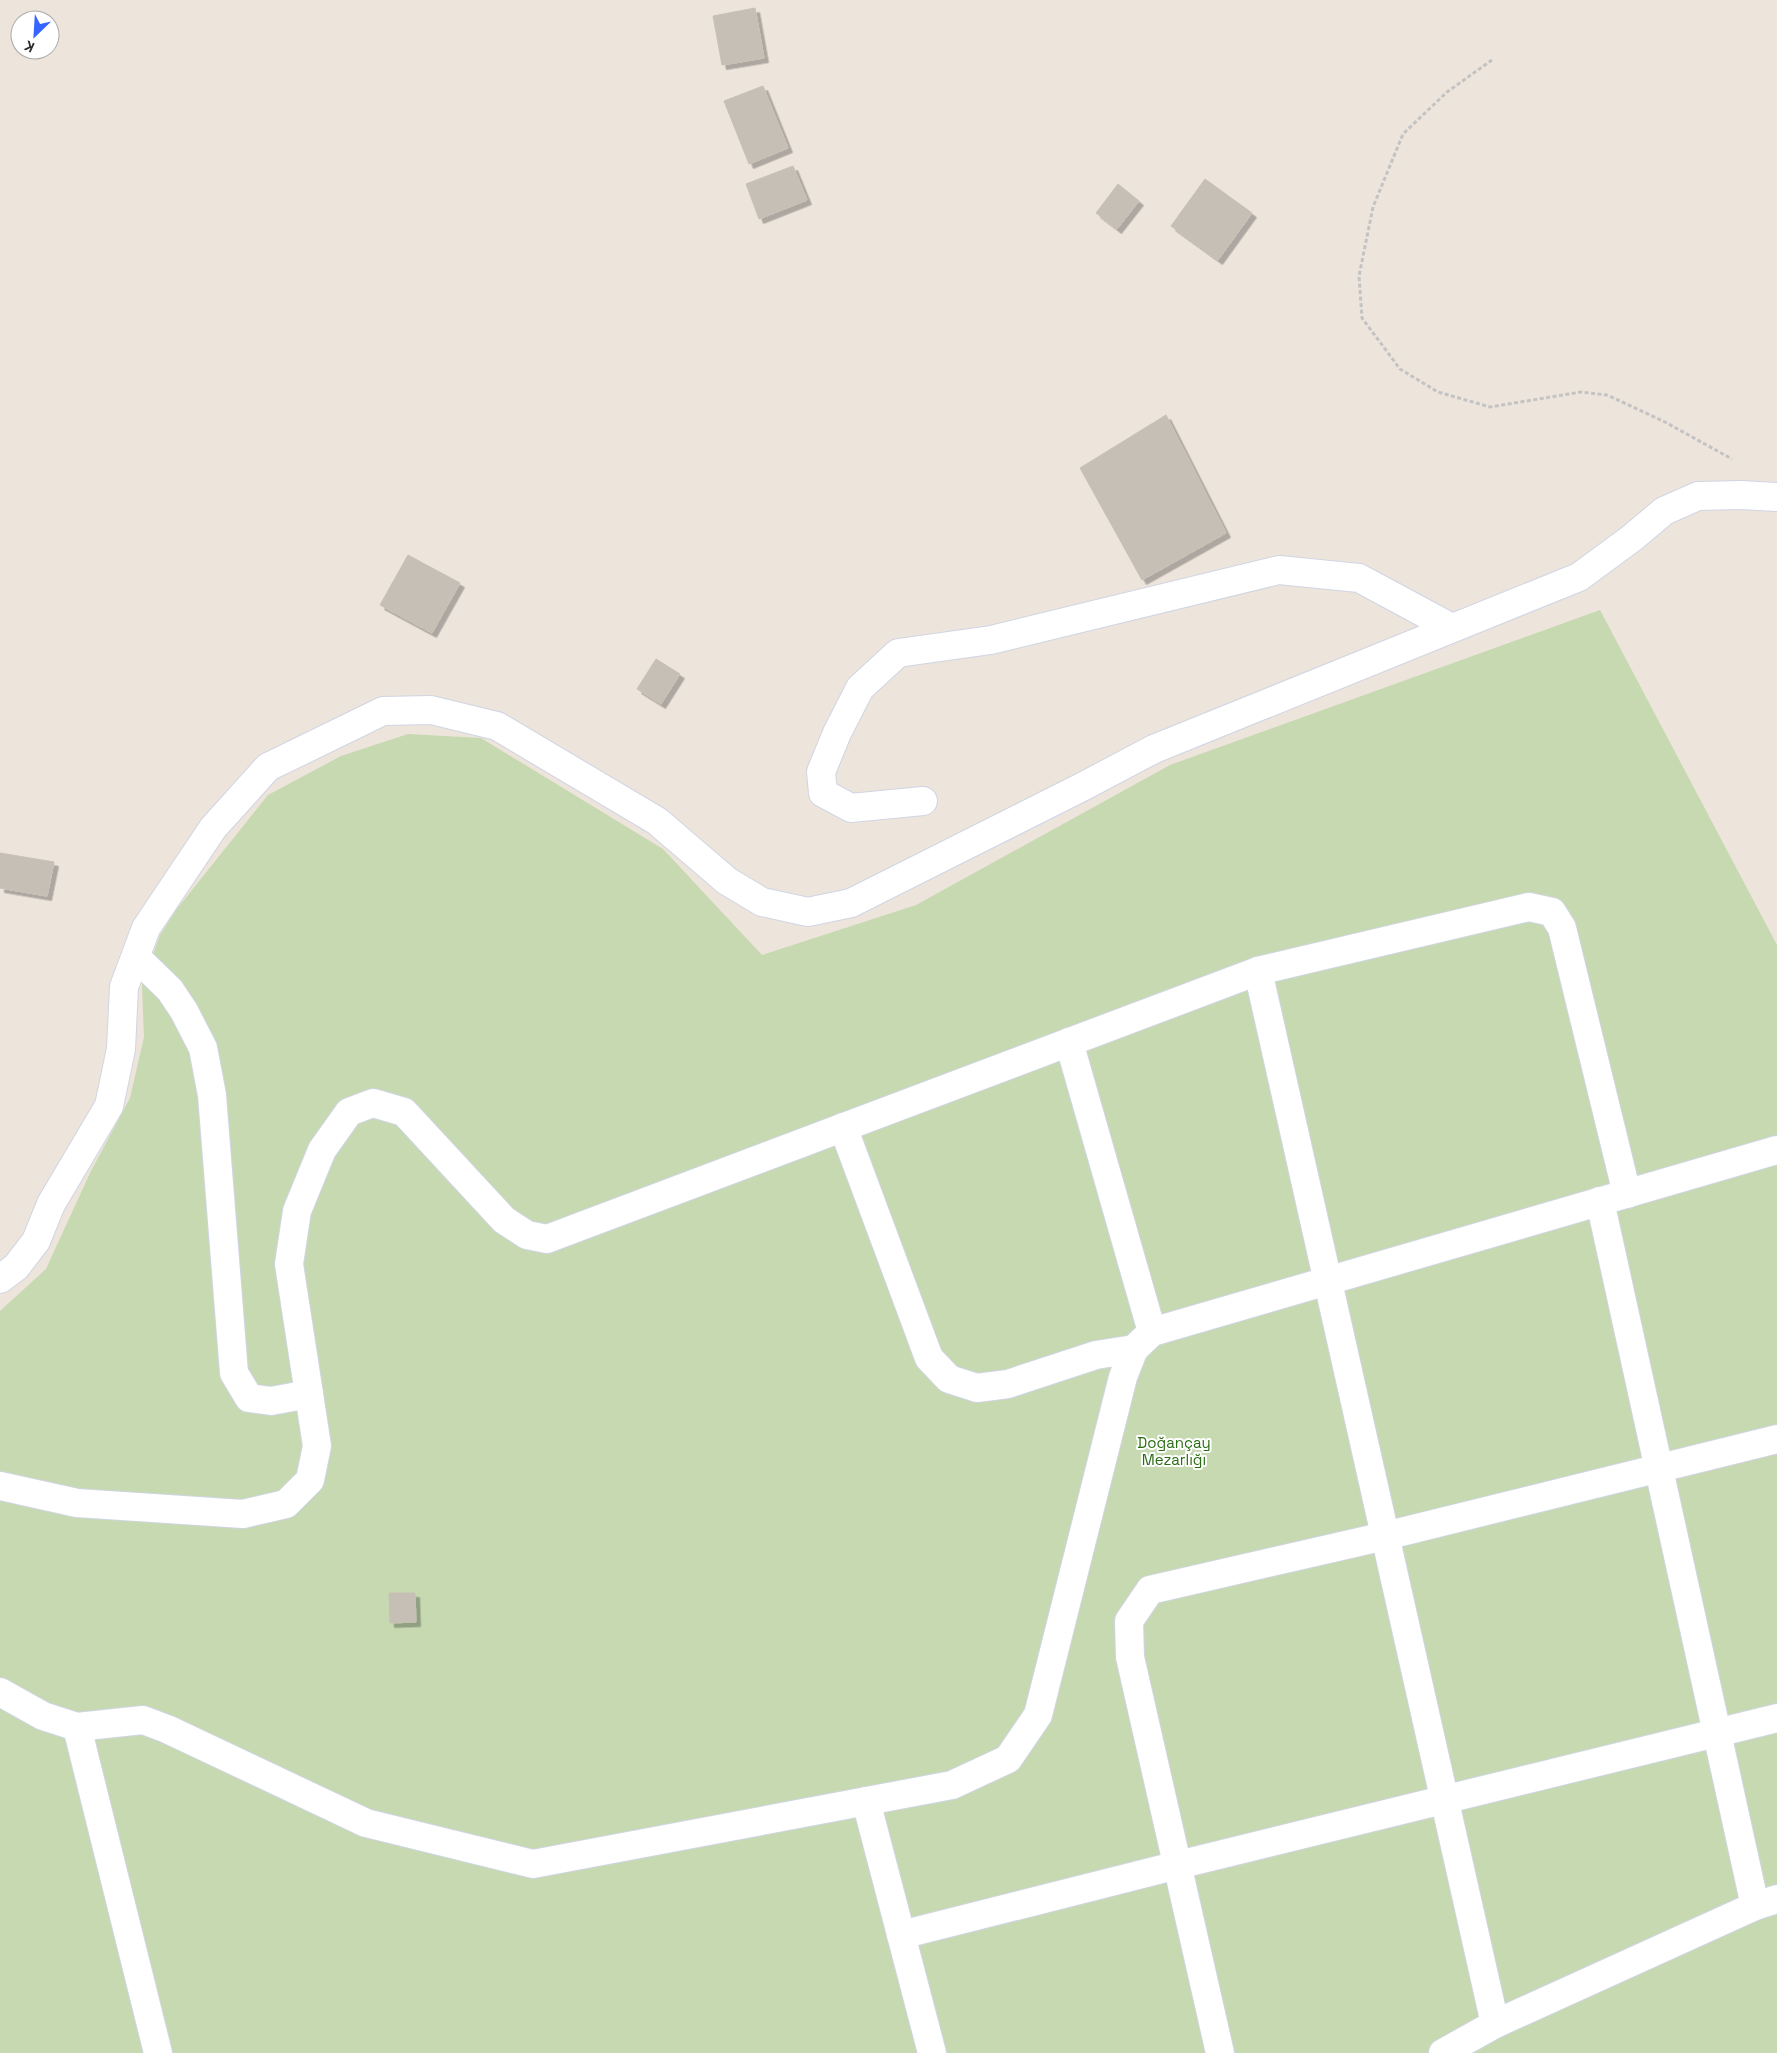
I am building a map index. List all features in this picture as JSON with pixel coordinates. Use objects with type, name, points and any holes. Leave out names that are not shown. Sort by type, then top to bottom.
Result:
[{"type":"street","points":[[0,1279],[16,1266],[36,1241],[51,1204],[109,1106],[121,1049],[124,987],[146,928],[212,828],[268,767],[383,711],[430,710],[497,726],[657,821],[727,881],[762,902],[808,912],[851,902],[1082,787],[1154,748],[1579,578],[1664,511],[1698,496],[1741,495],[1777,497]]},
{"type":"street","points":[[923,801],[851,808],[822,793],[821,772],[837,733],[860,688],[898,653],[991,640],[1279,570],[1359,578],[1452,628]]},
{"type":"street","points":[[0,1486],[77,1503],[243,1514],[286,1504],[310,1480],[317,1446],[289,1264],[297,1211],[322,1150],[349,1112],[373,1103],[404,1112],[504,1220],[527,1235],[546,1239],[1258,971],[1529,907],[1552,912],[1562,928],[1627,1194]]},
{"type":"street","points":[[136,957],[170,990],[184,1011],[203,1048],[212,1095],[234,1373],[249,1398],[272,1401],[309,1394]]},
{"type":"street","points":[[1258,971],[1495,2024]]},
{"type":"street","points":[[0,1692],[43,1716],[77,1727],[143,1720],[167,1729],[366,1823],[533,1864],[952,1785],[1008,1759],[1038,1715],[1122,1377],[1143,1341],[1069,1042]]},
{"type":"street","points":[[843,1127],[929,1358],[949,1379],[976,1388],[1008,1384],[1328,1281],[1777,1150]]},
{"type":"street","points":[[1442,2053],[1495,2024],[1766,1903],[1717,1733],[1600,1202]]},
{"type":"street","points":[[1220,2053],[1130,1657],[1129,1621],[1150,1590],[1385,1536],[1777,1439]]},
{"type":"street","points":[[901,1936],[1178,1865],[1777,1718]]},
{"type":"street","points":[[77,1727],[158,2053]]},
{"type":"street","points":[[866,1801],[932,2053]]},
{"type":"path","points":[[1492,60],[1447,92],[1403,134],[1372,207],[1359,276],[1362,318],[1400,369],[1438,392],[1490,407],[1581,392],[1607,395],[1666,422],[1739,463]]},
{"type":"green space","name":"Doğançay Mezarlığı","points":[[1600,610],[1777,945],[1777,2053],[0,2053],[0,1311],[46,1269],[90,1173],[130,1098],[144,1037],[142,985],[160,935],[176,910],[268,795],[341,756],[408,734],[481,738],[663,849],[762,955],[916,905],[1170,765]]},
{"type":"building","points":[[755,8],[764,58],[722,65],[713,16]]},
{"type":"building","points":[[763,86],[788,148],[749,164],[724,101]]},
{"type":"building","points":[[793,166],[807,200],[759,219],[746,184]]},
{"type":"building","points":[[1205,179],[1252,213],[1218,260],[1171,226]]},
{"type":"building","points":[[1118,184],[1139,201],[1117,229],[1096,213]]},
{"type":"building","points":[[1166,415],[1226,533],[1142,580],[1080,468]]},
{"type":"building","points":[[408,555],[460,583],[432,633],[380,605]]},
{"type":"building","points":[[656,659],[680,674],[661,704],[637,689]]},
{"type":"building","points":[[0,853],[54,862],[47,896],[0,888]]},
{"type":"building","points":[[389,1593],[415,1593],[416,1622],[390,1623]]}]
